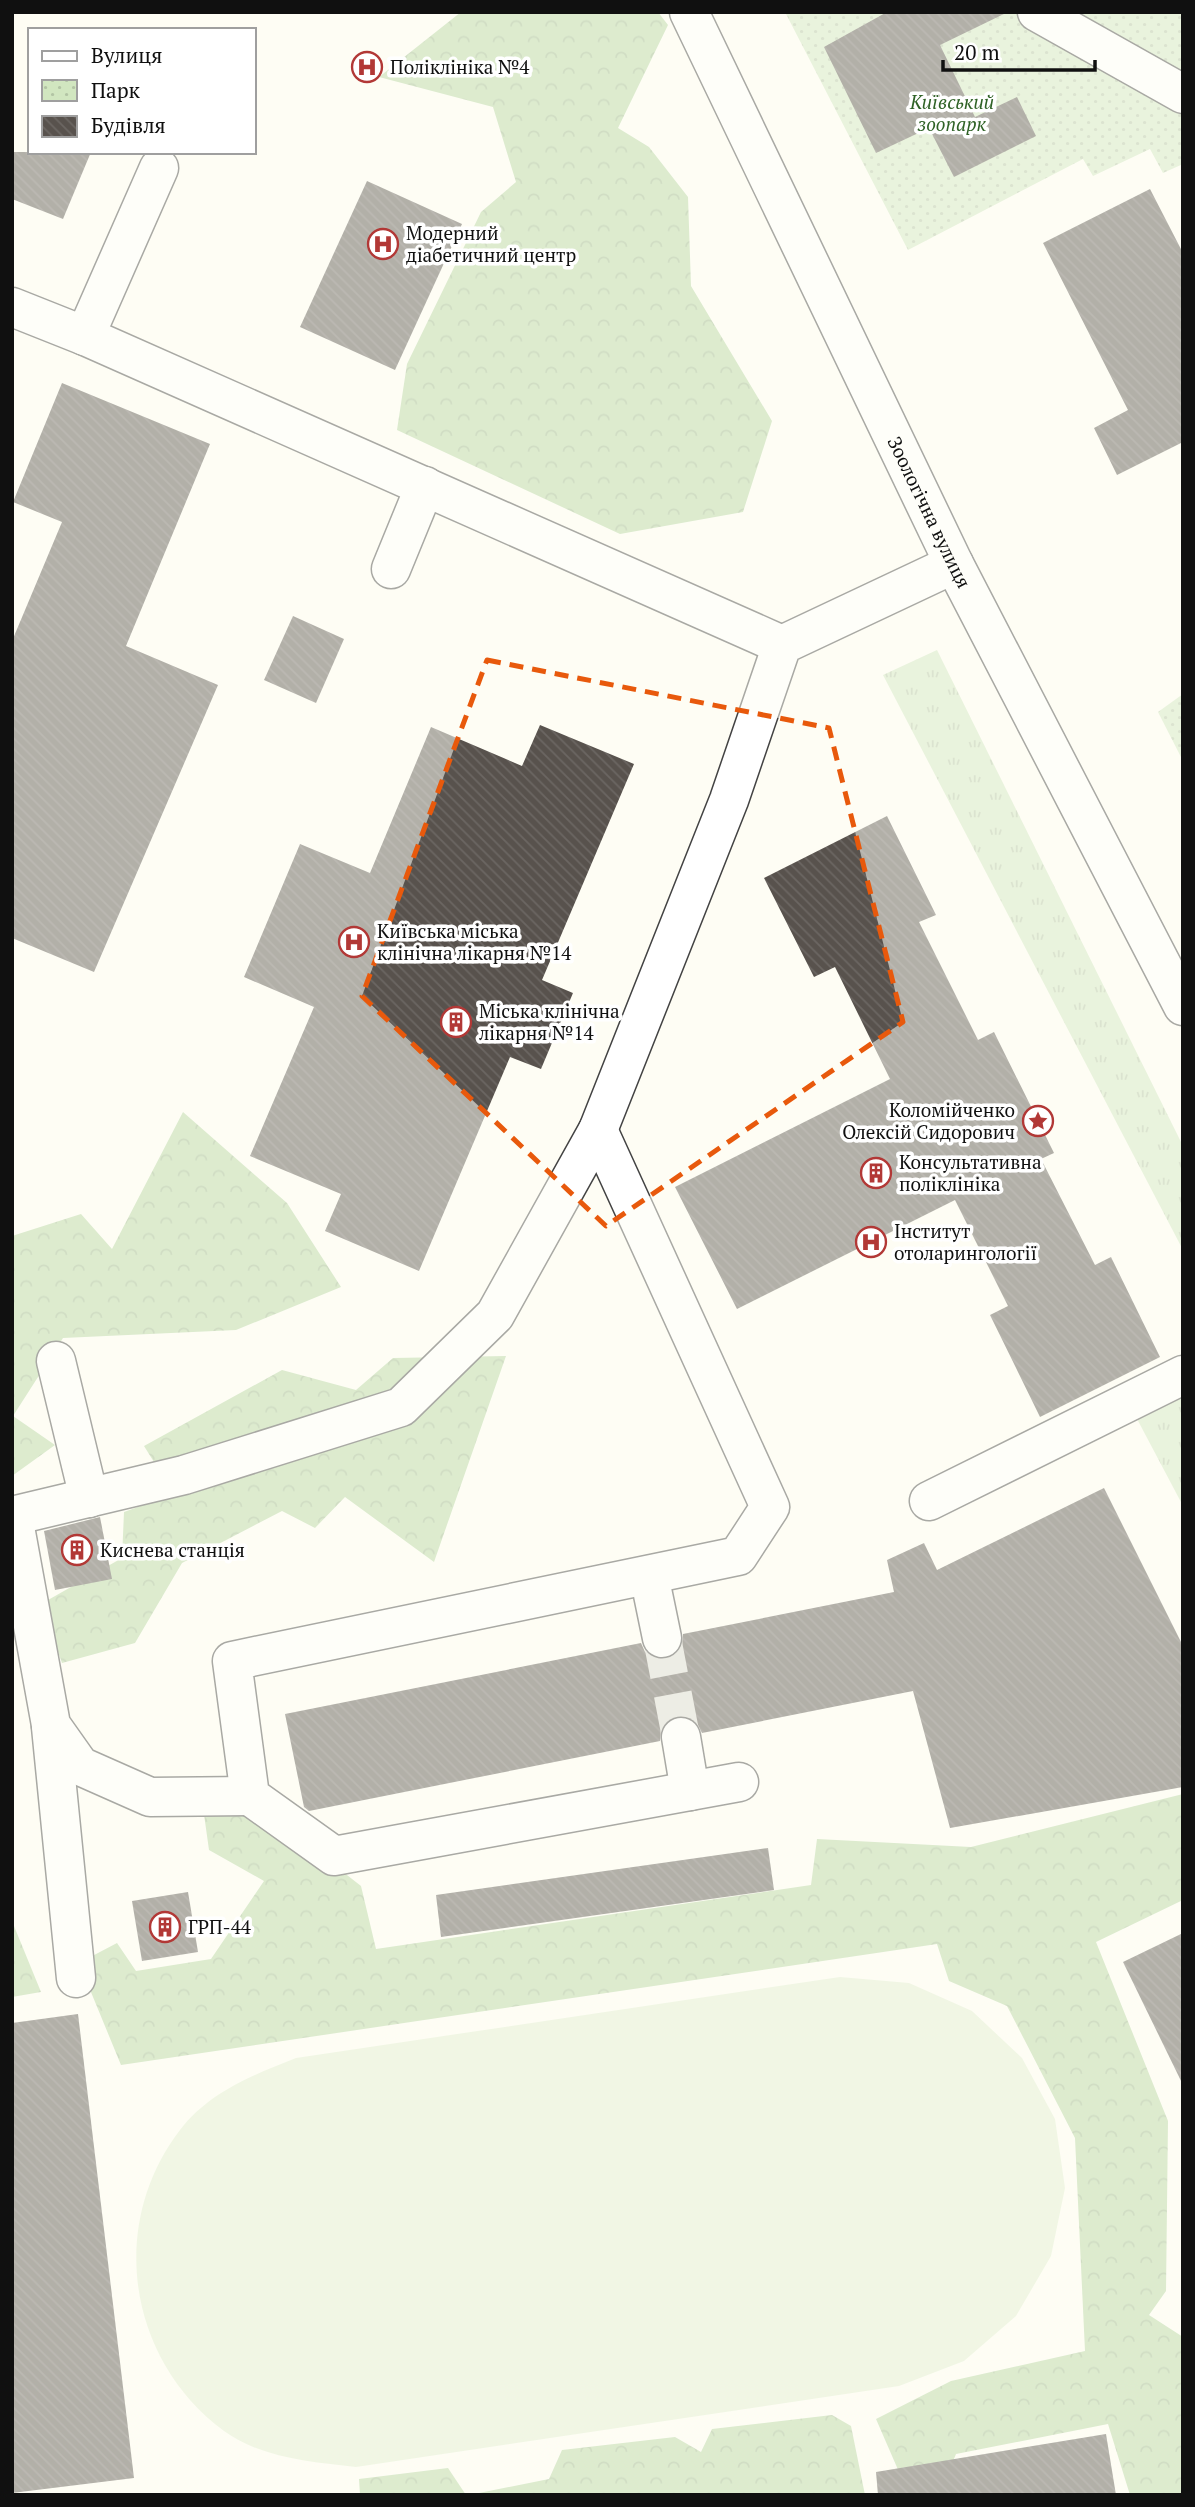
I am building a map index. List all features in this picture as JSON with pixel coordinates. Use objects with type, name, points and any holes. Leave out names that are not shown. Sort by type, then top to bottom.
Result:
[{"type":"street","name":"Зоологічна вулиця","points":[[689,12],[954,564],[1183,1006]]},
{"type":"street","points":[[1037,12],[1183,94]]},
{"type":"street","points":[[85,336],[159,168]]},
{"type":"street","points":[[12,307],[85,336],[782,645]]},
{"type":"street","points":[[391,569],[425,486]]},
{"type":"street","points":[[76,1978],[51,1725],[13,1516],[184,1475],[401,1407],[495,1315],[598,1130],[729,800],[782,645],[954,564]]},
{"type":"street","points":[[250,1796],[232,1661],[738,1556],[770,1507],[598,1130]]},
{"type":"street","points":[[56,1361],[89,1498]]},
{"type":"street","points":[[929,1501],[1183,1375]]},
{"type":"street","points":[[649,1575],[662,1638]]},
{"type":"street","points":[[51,1725],[80,1766],[150,1797],[250,1796],[334,1856],[739,1782]]},
{"type":"street","points":[[681,1737],[690,1791]]},
{"type":"highlighted area","points":[[487,660],[829,728],[903,1022],[606,1226],[362,996]]},
{"type":"green space","points":[[461,12],[658,12],[668,25],[618,128],[649,147],[688,197],[691,286],[772,421],[743,512],[620,534],[397,430],[407,364],[481,212],[516,182],[493,107],[379,77]]},
{"type":"green space","name":"Київський зоопарк","points":[[785,12],[1183,12],[1183,164],[1163,173],[1150,149],[1093,176],[1083,159],[908,250]]},
{"type":"green space","points":[[937,650],[1183,1146],[1183,1250],[883,675]]},
{"type":"green space","points":[[1183,694],[1183,761],[1158,712]]},
{"type":"green space","points":[[183,1112],[287,1203],[341,1287],[236,1330],[63,1338],[13,1416],[55,1445],[12,1476],[12,1236],[81,1214],[112,1249]]},
{"type":"green space","points":[[506,1356],[434,1562],[345,1497],[315,1528],[282,1511],[182,1563],[135,1643],[62,1663],[41,1604],[122,1558],[124,1512],[174,1494],[144,1446],[282,1370],[356,1390],[393,1358]]},
{"type":"green space","points":[[1183,1396],[1183,1504],[1182,1504],[1136,1417]]},
{"type":"green space","points":[[201,1793],[255,1803],[361,1886],[376,1949],[811,1885],[817,1839],[971,1847],[1183,1794],[1183,1900],[1096,1942],[1168,2121],[1166,2291],[1149,2315],[1183,2337],[1183,2495],[1130,2495],[1108,2424],[956,2454],[939,2495],[909,2495],[876,2419],[951,2381],[1085,2351],[1075,2138],[1007,2006],[949,1981],[937,1944],[121,2065],[79,1963],[117,1943],[136,1971],[211,1959],[264,1881],[209,1850]]},
{"type":"green space","points":[[14,1926],[41,1992],[12,1997]]},
{"type":"green space","points":[[840,1977],[909,1983],[972,2011],[1022,2058],[1055,2119],[1065,2188],[1051,2256],[1016,2316],[964,2361],[899,2386],[356,2467],[287,2457],[238,2440],[192,2402],[166,2367],[149,2330],[139,2290],[137,2248],[143,2207],[157,2167],[180,2130],[204,2105],[233,2086],[296,2058]]},
{"type":"green space","points":[[832,2415],[851,2426],[865,2495],[469,2495],[549,2479],[562,2450],[675,2437],[701,2452],[712,2429]]},
{"type":"green space","points":[[448,2468],[466,2495],[360,2495],[359,2479]]},
{"type":"building","points":[[887,12],[1008,12],[940,45],[975,117],[1017,97],[1036,136],[954,177],[929,128],[876,153],[824,47]]},
{"type":"building","points":[[12,152],[90,154],[63,219],[12,199]]},
{"type":"building","points":[[367,181],[462,224],[395,370],[300,327]]},
{"type":"building","points":[[1150,189],[1183,253],[1183,442],[1117,475],[1094,428],[1128,410],[1043,243]]},
{"type":"building","points":[[62,383],[210,444],[126,646],[218,685],[94,972],[12,938],[12,641],[62,522],[13,502]]},
{"type":"building","points":[[293,616],[344,639],[316,703],[264,680]]},
{"type":"building","name":"Міська клінічна лікарня №14","points":[[540,725],[634,764],[542,980],[573,993],[541,1069],[510,1057],[419,1271],[325,1231],[341,1194],[250,1156],[314,1007],[244,977],[300,844],[370,873],[431,727],[522,766]]},
{"type":"building","name":"Консультативна поліклініка","points":[[887,816],[936,915],[919,922],[978,1040],[994,1032],[1054,1153],[1041,1159],[1095,1265],[1111,1257],[1160,1357],[1040,1417],[990,1315],[1008,1306],[955,1200],[737,1309],[675,1187],[890,1079],[835,967],[814,977],[764,878]]},
{"type":"building","points":[[1104,1488],[1183,1646],[1183,1787],[950,1828],[913,1691],[702,1733],[697,1723],[689,1717],[677,1716],[668,1720],[661,1729],[660,1741],[309,1811],[304,1807],[285,1714],[641,1643],[645,1652],[654,1658],[667,1659],[676,1655],[682,1646],[683,1634],[894,1592],[887,1560],[924,1543],[937,1570]]},
{"type":"building","name":"Киснева станція","points":[[100,1517],[112,1579],[55,1590],[44,1531]]},
{"type":"building","points":[[768,1848],[774,1890],[441,1937],[436,1895]]},
{"type":"building","name":"ГРП-44","points":[[188,1892],[198,1952],[142,1961],[132,1901]]},
{"type":"building","points":[[1183,1933],[1183,2085],[1123,1962]]},
{"type":"building","points":[[78,2014],[134,2478],[12,2493],[12,2023]]},
{"type":"building","points":[[1106,2434],[1116,2495],[878,2495],[876,2472]]},
{"type":"tunnel","points":[[662,1638],[681,1737]]},
{"type":"place","name":"Поліклініка №4","points":[[367,67]]},
{"type":"place","name":"Модерний діабетичний центр","points":[[383,244]]},
{"type":"place","name":"Київська міська клінічна лікарня №14","points":[[354,942]]},
{"type":"place","name":"Міська клінічна лікарня №14","points":[[456,1022]]},
{"type":"place","name":"Коломійченко Олексій Сидорович","points":[[1038,1121]]},
{"type":"place","name":"Консультативна поліклініка","points":[[876,1173]]},
{"type":"place","name":"Інститут отоларингології","points":[[871,1242]]},
{"type":"place","name":"Киснева станція","points":[[77,1550]]},
{"type":"place","name":"ГРП-44","points":[[165,1927]]}]
